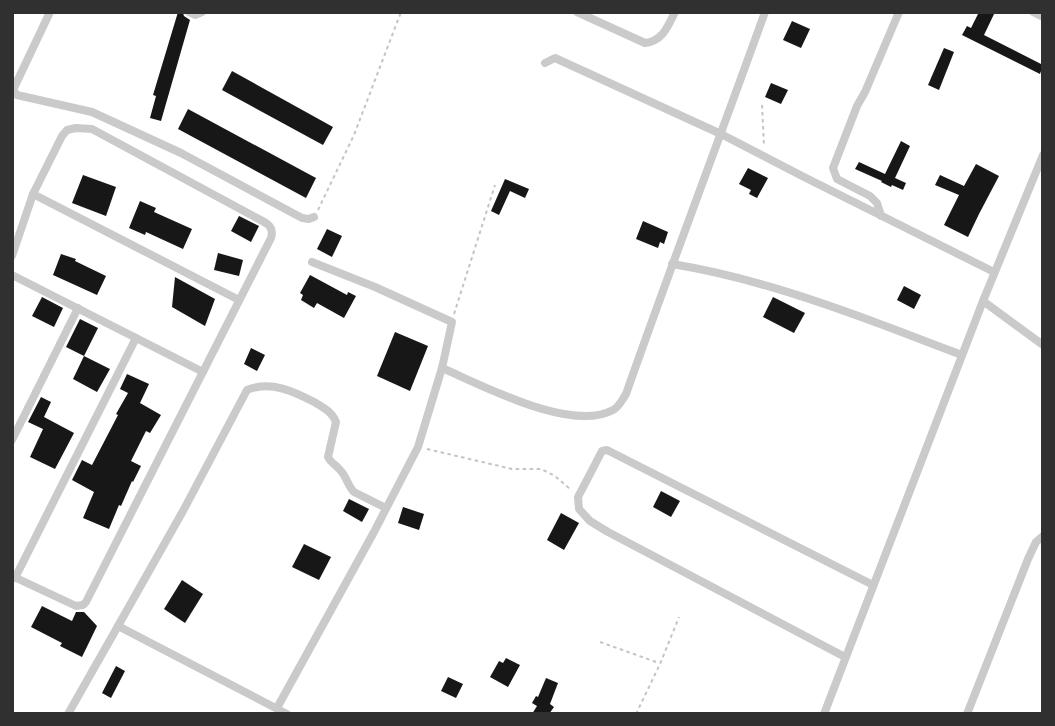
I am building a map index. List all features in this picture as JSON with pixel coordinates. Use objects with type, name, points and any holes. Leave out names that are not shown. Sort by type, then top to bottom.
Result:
[{"type":"street","points":[[50,12],[13,90],[17,95],[92,112],[181,153],[302,218],[314,217]]},
{"type":"street","points":[[189,12],[195,15],[202,12]]},
{"type":"street","points":[[577,12],[645,43],[657,40],[663,34],[675,12]]},
{"type":"street","points":[[442,368],[537,409],[581,416],[603,414],[616,409],[626,394],[765,12]]},
{"type":"street","points":[[881,216],[874,199],[837,179],[833,168],[899,12]]},
{"type":"street","points":[[1033,12],[1043,17]]},
{"type":"street","points":[[545,63],[555,58],[721,134],[994,272]]},
{"type":"street","points":[[12,256],[33,194],[62,136],[67,130],[76,128],[92,129],[273,230],[86,602],[76,606],[14,577],[136,338]]},
{"type":"street","points":[[824,714],[994,272],[1043,155]]},
{"type":"street","points":[[33,194],[239,300]]},
{"type":"street","points":[[277,708],[418,447],[442,368],[452,322],[312,262]]},
{"type":"street","points":[[672,264],[757,283],[844,310],[962,355]]},
{"type":"street","points":[[12,275],[203,372]]},
{"type":"street","points":[[983,301],[1043,345]]},
{"type":"street","points":[[12,440],[78,308]]},
{"type":"street","points":[[68,714],[183,511],[247,390],[264,386],[284,388],[328,410],[336,422],[328,457],[330,461],[344,475],[350,489],[386,508]]},
{"type":"street","points":[[845,657],[608,532],[590,521],[579,509],[578,497],[602,451],[607,450],[873,584]]},
{"type":"street","points":[[967,714],[1028,559],[1036,542],[1043,536]]},
{"type":"street","points":[[118,626],[287,714]]},
{"type":"path","points":[[314,217],[354,135],[401,12]]},
{"type":"path","points":[[762,106],[765,157]]},
{"type":"path","points":[[452,322],[495,185]]},
{"type":"path","points":[[418,447],[503,467],[541,470],[555,476],[578,497]]},
{"type":"path","points":[[636,714],[679,617]]},
{"type":"path","points":[[600,642],[660,664]]},
{"type":"building","points":[[178,12],[190,20],[161,121],[150,118],[156,96],[153,95]]},
{"type":"building","points":[[979,12],[995,12],[984,35],[1043,65],[1040,74],[962,35],[967,26],[971,28]]},
{"type":"building","points":[[792,21],[810,29],[801,48],[783,40]]},
{"type":"building","points":[[944,48],[954,52],[939,90],[928,85]]},
{"type":"building","points":[[232,71],[333,127],[323,145],[222,90]]},
{"type":"building","points":[[771,83],[788,90],[781,104],[765,97]]},
{"type":"building","points":[[188,109],[316,178],[306,198],[178,129]]},
{"type":"building","points":[[901,141],[910,146],[895,178],[906,183],[903,190],[855,169],[859,162],[885,174]]},
{"type":"building","points":[[976,164],[999,176],[968,237],[944,225],[959,195],[935,185],[940,175],[964,186]]},
{"type":"building","points":[[748,168],[768,178],[757,198],[749,194],[751,190],[739,184]]},
{"type":"building","points":[[83,175],[116,187],[106,216],[72,203]]},
{"type":"building","points":[[505,179],[529,189],[525,198],[510,191],[499,215],[491,211]]},
{"type":"building","points":[[140,201],[156,208],[154,212],[192,229],[183,249],[146,232],[145,235],[129,228]]},
{"type":"building","points":[[239,216],[259,226],[251,242],[231,231]]},
{"type":"building","points":[[643,221],[668,232],[664,244],[660,242],[658,248],[636,239]]},
{"type":"building","points":[[327,229],[342,236],[332,257],[317,249]]},
{"type":"building","points":[[218,253],[243,260],[239,276],[214,270]]},
{"type":"building","points":[[61,254],[106,276],[97,295],[53,275]]},
{"type":"building","points":[[310,275],[347,295],[348,292],[356,296],[344,318],[317,303],[314,308],[301,300],[303,295],[300,293]]},
{"type":"building","points":[[175,277],[215,299],[205,326],[172,307]]},
{"type":"building","points":[[904,286],[921,295],[914,309],[897,300]]},
{"type":"building","points":[[42,297],[63,308],[54,327],[32,316]]},
{"type":"building","points":[[773,297],[805,313],[794,333],[763,317]]},
{"type":"building","points":[[80,319],[98,328],[84,356],[66,347]]},
{"type":"building","points":[[395,332],[428,346],[410,391],[377,376]]},
{"type":"building","points":[[251,348],[265,355],[257,371],[244,364]]},
{"type":"building","points":[[84,356],[110,369],[97,392],[73,379]]},
{"type":"building","points":[[127,374],[149,384],[140,403],[161,415],[150,433],[146,431],[131,461],[141,466],[109,529],[83,518],[94,492],[72,480],[82,460],[92,465],[118,415],[116,414],[128,393],[120,389]]},
{"type":"building","points":[[41,397],[51,402],[44,417],[74,433],[55,469],[30,457],[43,429],[28,422]]},
{"type":"building","points":[[661,491],[680,501],[671,517],[653,507]]},
{"type":"building","points":[[349,499],[369,509],[362,522],[343,511]]},
{"type":"building","points":[[403,507],[424,514],[419,530],[398,523]]},
{"type":"building","points":[[561,513],[579,523],[564,550],[547,540]]},
{"type":"building","points":[[304,544],[331,557],[319,580],[292,567]]},
{"type":"building","points":[[182,580],[203,594],[185,623],[164,609]]},
{"type":"building","points":[[42,606],[72,621],[76,612],[84,612],[97,626],[82,657],[31,627]]},
{"type":"building","points":[[506,658],[520,665],[508,687],[490,677],[499,661],[503,663]]},
{"type":"building","points":[[116,666],[125,671],[111,698],[102,693]]},
{"type":"building","points":[[448,677],[463,684],[456,698],[441,691]]},
{"type":"building","points":[[546,678],[558,683],[550,704],[554,707],[549,714],[532,714],[537,706],[532,703],[536,696],[538,697]]}]
